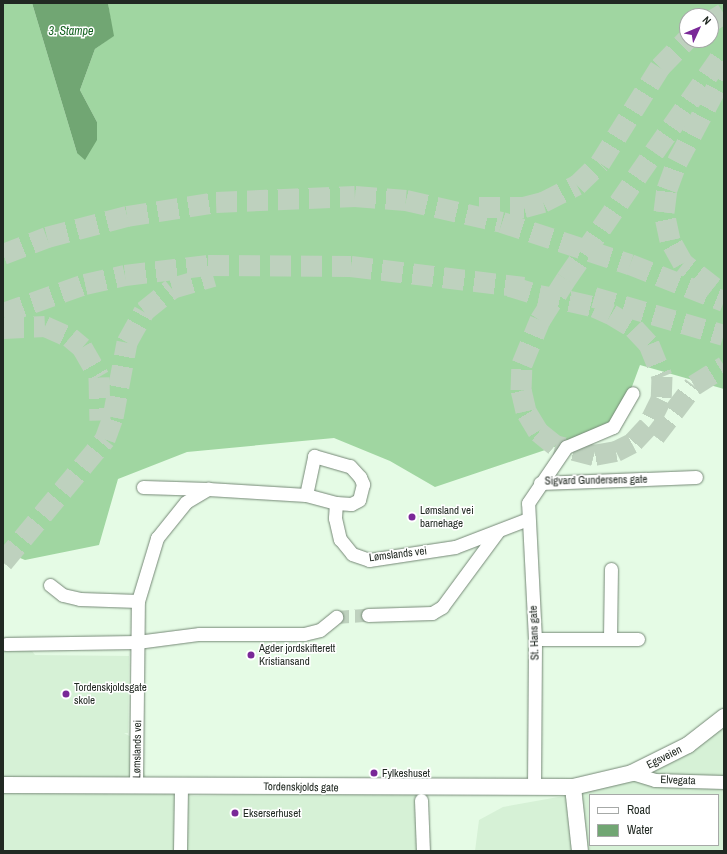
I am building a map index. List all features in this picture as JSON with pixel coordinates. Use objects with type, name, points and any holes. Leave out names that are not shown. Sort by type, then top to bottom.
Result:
[{"type":"street","name":"Sigvard Gundersens gate","points":[[540,483],[566,447],[613,427],[633,393]]},
{"type":"street","points":[[143,487],[306,495],[336,503],[351,504],[359,500],[363,492],[360,478],[350,466],[314,456],[306,495]]},
{"type":"street","name":"Sigvard Gundersens gate","points":[[540,483],[696,477]]},
{"type":"street","name":"St. Hans gate","points":[[534,787],[535,639],[528,503],[540,483]]},
{"type":"street","name":"Lømslands vei","points":[[136,784],[138,601],[157,538],[186,502],[208,490]]},
{"type":"street","name":"Lømslands vei","points":[[336,503],[335,518],[340,539],[352,554],[369,560],[455,546],[528,519]]},
{"type":"street","points":[[368,615],[432,613],[442,607],[498,530]]},
{"type":"street","points":[[610,638],[611,569]]},
{"type":"street","points":[[50,585],[63,595],[80,599],[138,601]]},
{"type":"street","points":[[6,644],[137,642],[199,634],[304,634],[320,630],[336,617]]},
{"type":"street","points":[[535,639],[638,639]]},
{"type":"street","name":"Egsveien","points":[[598,784],[632,773],[688,744],[724,717]]},
{"type":"street","name":"Elvegata","points":[[632,773],[655,780],[724,782]]},
{"type":"street","name":"Tordenskjolds gate","points":[[3,785],[136,784],[181,786],[573,787],[598,784]]},
{"type":"street","points":[[180,851],[181,786]]},
{"type":"street","points":[[573,787],[580,851]]},
{"type":"street","points":[[422,800],[423,851]]},
{"type":"shaded area","points":[[3,3],[32,3],[77,153],[97,122],[80,90],[95,49],[113,36],[108,3],[724,3],[724,389],[640,365],[620,419],[563,444],[435,487],[390,461],[334,438],[187,452],[118,479],[99,545],[25,560],[3,551]]},
{"type":"shaded area","points":[[3,643],[26,643],[35,655],[129,656],[128,733],[124,733],[135,739],[149,788],[194,796],[416,791],[426,851],[3,851]]},
{"type":"shaded area","points":[[724,720],[724,851],[475,851],[479,820],[503,807],[575,794]]},
{"type":"water","name":"3. Stampe","points":[[32,3],[108,3],[114,36],[95,49],[80,90],[97,122],[97,140],[85,160],[77,153]]},
{"type":"tunnel","points":[[719,16],[724,13]]},
{"type":"tunnel","points":[[479,207],[524,207],[543,202],[577,185],[600,163],[660,67],[679,47]]},
{"type":"tunnel","points":[[510,286],[539,295],[570,301],[595,307],[611,314],[634,328],[649,344],[662,376],[661,399],[648,426],[632,443],[616,451],[594,455],[555,445],[538,431],[526,411],[521,390],[522,364],[540,320],[566,279],[724,52]]},
{"type":"tunnel","points":[[714,287],[683,263],[670,240],[664,212],[667,189],[677,162],[724,73]]},
{"type":"tunnel","points":[[3,254],[47,237],[127,216],[216,202],[355,196],[406,200],[502,222],[630,264],[724,301]]},
{"type":"tunnel","points":[[3,313],[85,284],[125,275],[208,265],[351,266],[524,287]]},
{"type":"tunnel","points":[[3,562],[105,439],[113,417],[127,342],[144,311],[172,288],[213,276]]},
{"type":"tunnel","points":[[594,297],[724,335]]},
{"type":"tunnel","points":[[3,328],[45,326],[70,337],[82,347],[99,377],[100,420]]},
{"type":"tunnel","points":[[655,436],[694,385],[724,366]]},
{"type":"tunnel","points":[[336,617],[368,615]]},
{"type":"place","name":"Lømsland vei barnehage","points":[[412,517]]},
{"type":"place","name":"Agder jordskifterett Kristiansand","points":[[251,655]]},
{"type":"place","name":"Tordenskjoldsgate skole","points":[[66,694]]},
{"type":"place","name":"Fylkeshuset","points":[[374,773]]},
{"type":"place","name":"Ekserserhuset","points":[[235,813]]}]
